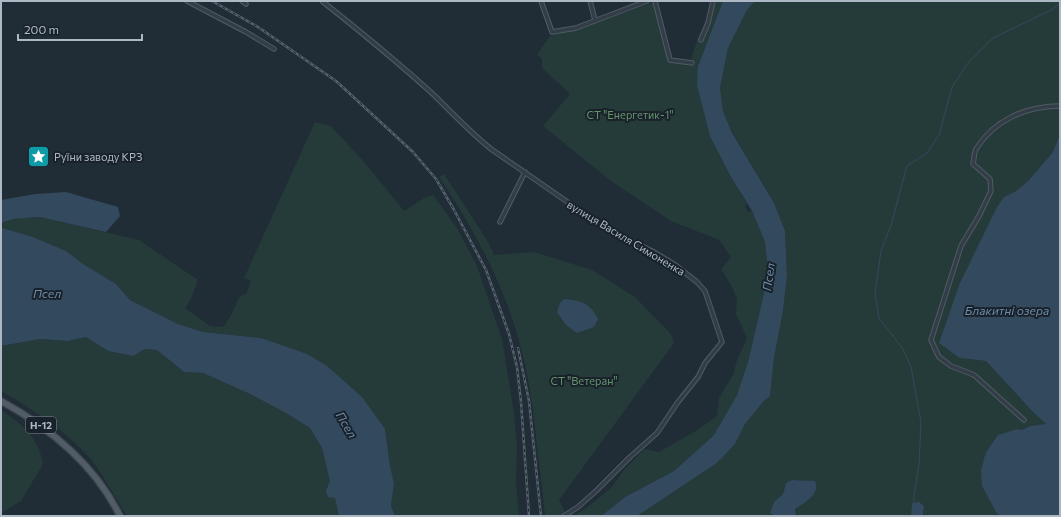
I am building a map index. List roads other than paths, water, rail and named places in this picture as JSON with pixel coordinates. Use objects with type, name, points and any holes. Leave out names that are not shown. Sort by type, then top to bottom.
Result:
[{"type":"main road","name":"Н-12","points":[[1,401],[36,422],[58,438],[93,475],[120,516]]},
{"type":"street","points":[[187,1],[246,32],[274,49]]},
{"type":"street","points":[[242,1],[246,4]]},
{"type":"street","name":"вулиця Василя Симоненка","points":[[322,1],[390,56],[474,135],[491,149],[608,230],[674,264],[697,282],[705,291],[722,342],[705,363],[698,377],[678,402],[657,434],[630,457],[578,507],[564,516]]},
{"type":"street","points":[[541,1],[552,32],[576,28],[647,1]]},
{"type":"street","points":[[590,1],[595,20]]},
{"type":"street","points":[[655,1],[670,60],[692,63]]},
{"type":"street","points":[[701,40],[708,23],[713,1]]},
{"type":"street","points":[[1024,420],[974,375],[951,366],[939,357],[931,340],[961,246],[979,216],[991,191],[990,178],[973,164],[976,150],[990,133],[1002,122],[1037,108],[1060,106]]},
{"type":"street","points":[[500,222],[525,172]]},
{"type":"water","name":"Псел","points":[[723,1],[755,1],[747,10],[728,48],[720,88],[723,111],[732,133],[774,203],[785,231],[787,275],[783,311],[774,358],[770,396],[763,402],[745,424],[735,444],[717,463],[637,516],[601,516],[625,497],[674,471],[714,435],[737,395],[748,362],[767,280],[765,242],[752,211],[731,177],[710,136],[697,85],[698,66]]},
{"type":"water","name":"Блакитні озера","points":[[1060,134],[1060,516],[1000,516],[996,512],[982,486],[981,470],[986,452],[998,435],[1017,429],[1022,430],[1030,426],[1046,424],[986,361],[960,358],[939,343],[960,283],[997,207],[1004,197],[1016,191],[1028,181],[1053,152]]},
{"type":"water","points":[[66,192],[118,207],[120,216],[106,232],[40,217],[13,219],[1,223],[1,200],[35,194]]},
{"type":"water","name":"Псел","points":[[1,226],[2,228],[30,236],[66,251],[83,264],[116,284],[130,300],[178,324],[203,332],[261,338],[307,354],[327,366],[362,397],[385,429],[394,483],[391,506],[395,516],[339,516],[335,498],[328,497],[326,491],[330,481],[322,448],[310,428],[286,413],[250,394],[203,373],[184,372],[157,350],[145,349],[133,356],[108,351],[86,337],[68,341],[40,339],[1,346]]},
{"type":"water","points":[[564,299],[584,303],[588,306],[595,313],[598,319],[594,327],[577,333],[566,325],[557,312],[560,303]]},
{"type":"water","points":[[792,480],[815,481],[816,490],[811,498],[795,509],[796,516],[775,516],[770,513],[774,502],[783,494],[786,483]]},
{"type":"water","points":[[919,502],[924,506],[923,516],[911,516],[912,503]]},
{"type":"waterway","points":[[914,502],[919,464],[921,422],[911,367],[903,349],[879,318],[875,293],[881,251],[891,225],[907,166],[927,153],[939,135],[952,87],[968,63],[993,38],[1051,10],[1060,3]]},
{"type":"railway","points":[[212,1],[258,27],[336,81],[413,152],[436,179],[486,270],[509,334],[517,367],[521,402],[529,516]]},
{"type":"railway","points":[[518,348],[529,401],[541,516]]},
{"type":"place","name":"Руїни заводу КРЗ","points":[[39,157]]},
{"type":"park label","name":"СТ \"Енергетик-1\"","points":[[630,115]]},
{"type":"park label","name":"СТ \"Ветеран\"","points":[[584,381]]}]
